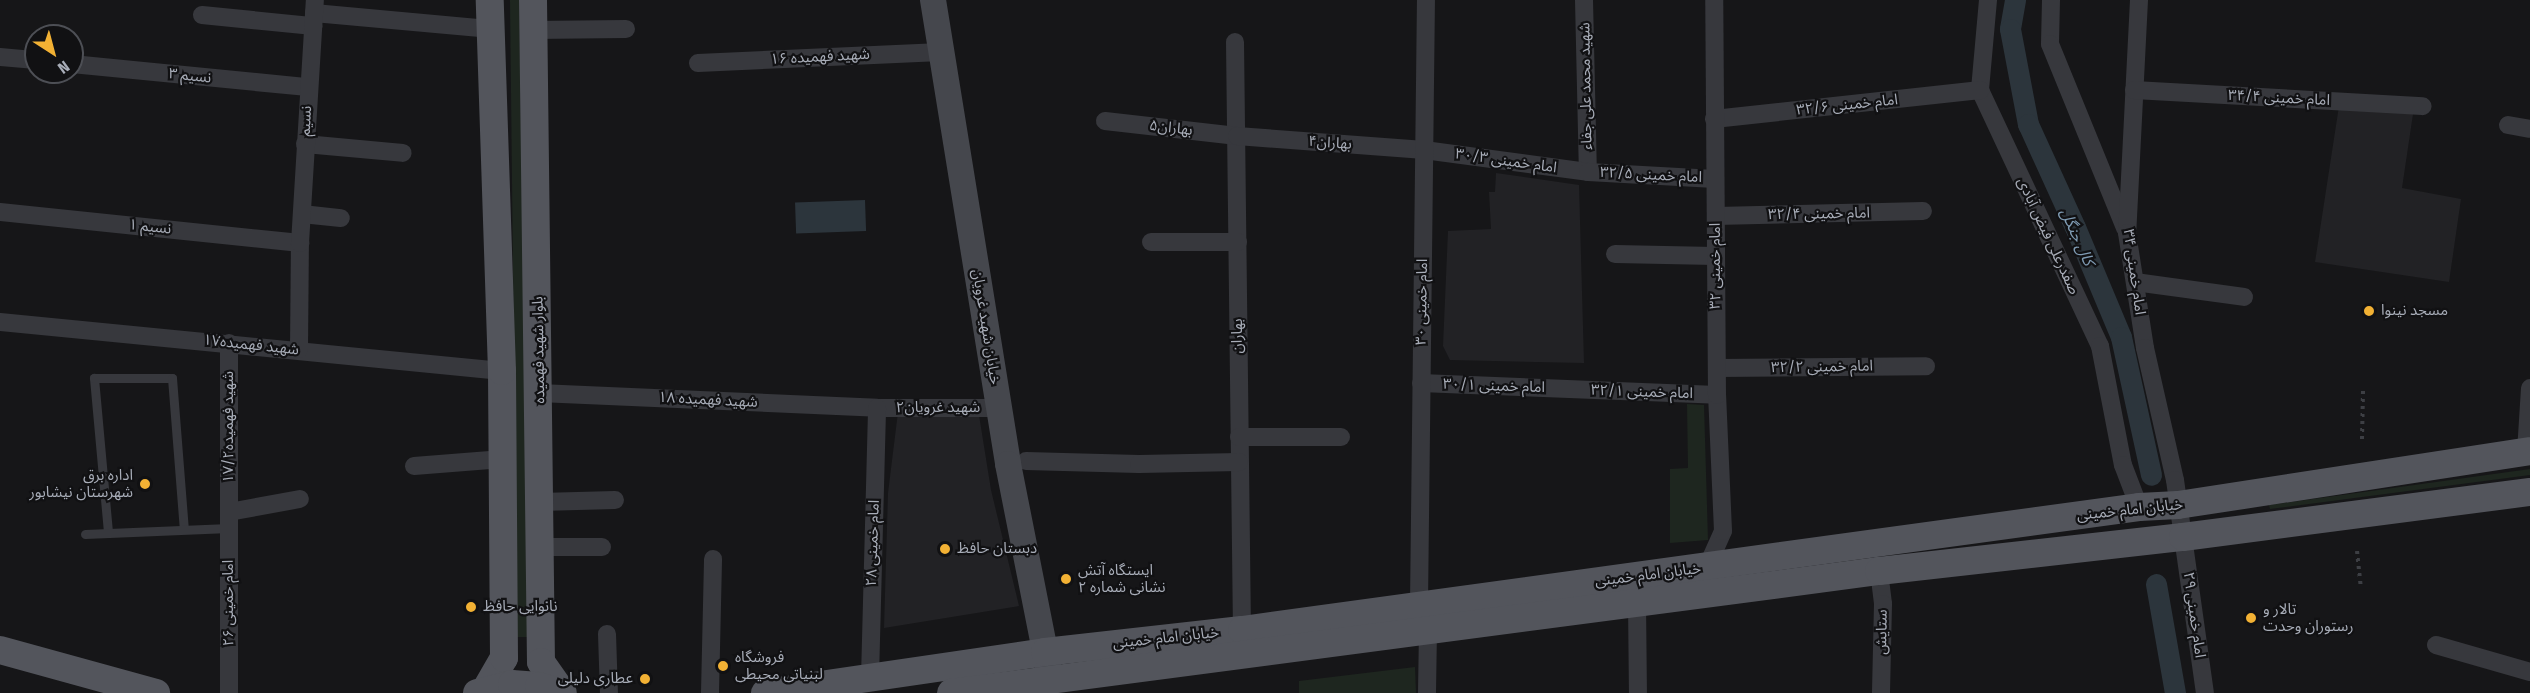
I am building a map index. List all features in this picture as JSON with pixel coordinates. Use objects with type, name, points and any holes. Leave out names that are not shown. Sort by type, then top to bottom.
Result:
[{"type":"main road","points":[[481,691],[504,658],[502,371],[490,0]]},
{"type":"main road","name":"بلوار شهید فهمیده","points":[[533,0],[541,662],[562,693]]},
{"type":"main road","name":"خیابان امام خمینی","points":[[765,693],[870,678],[1050,674],[1424,617],[1707,567],[2139,507],[2178,505],[2528,451]]},
{"type":"main road","name":"خیابان امام خمینی","points":[[951,693],[1050,674],[1242,630],[1637,602],[1879,570],[2182,537],[2530,492]]},
{"type":"main road","points":[[0,650],[156,693]]},
{"type":"main road","points":[[481,691],[512,684],[539,686],[562,693]]},
{"type":"street","name":"خیابان شهید غرویان","points":[[933,0],[999,408],[1050,674]]},
{"type":"street","name":"امام خمینی ۳۰","points":[[1426,0],[1421,383],[1427,693]]},
{"type":"street","name":"شهید محمد علی جفاء","points":[[1584,0],[1588,172]]},
{"type":"street","name":"امام خمینی ۳۲","points":[[1714,0],[1717,395],[1723,531]]},
{"type":"street","points":[[1980,90],[1988,0]]},
{"type":"street","points":[[2051,0],[2050,44],[2127,233]]},
{"type":"street","name":"امام خمینی ۳۴","points":[[2139,0],[2127,233],[2145,348],[2175,480],[2182,537]]},
{"type":"street","points":[[202,15],[314,13],[491,29]]},
{"type":"street","name":"نسیم","points":[[299,349],[300,243],[314,13]]},
{"type":"street","points":[[533,30],[626,29]]},
{"type":"street","name":"بهاران","points":[[1235,42],[1242,630]]},
{"type":"street","name":"شهید فهمیده ۱۶","points":[[698,63],[941,52]]},
{"type":"street","points":[[0,57],[24,59]]},
{"type":"street","name":"نسیم ۳","points":[[84,65],[308,87]]},
{"type":"street","name":"امام خمینی ۳۲/۶","points":[[1714,119],[1980,90]]},
{"type":"street","name":"صفدرعلی فیض آبادی","points":[[1980,90],[2100,346],[2126,474],[2139,507]]},
{"type":"street","name":"امام خمینی ۳۴/۴","points":[[2134,90],[2423,106]]},
{"type":"street","name":"بهاران۵","points":[[1105,121],[1237,136]]},
{"type":"street","points":[[2508,125],[2530,129]]},
{"type":"street","name":"بهاران۴","points":[[1237,136],[1424,150]]},
{"type":"street","points":[[305,144],[404,153]]},
{"type":"street","name":"امام خمینی ۳۰/۳","points":[[1424,150],[1588,172]]},
{"type":"street","name":"امام خمینی ۳۲/۵","points":[[1588,172],[1715,179]]},
{"type":"street","name":"امام خمینی ۳۲/۴","points":[[1716,216],[1923,211]]},
{"type":"street","name":"نسیم ۱","points":[[0,212],[300,243]]},
{"type":"street","points":[[302,214],[341,218]]},
{"type":"street","points":[[1151,242],[1238,242]]},
{"type":"street","points":[[1615,254],[1715,256]]},
{"type":"street","points":[[2134,282],[2244,297]]},
{"type":"street","name":"شهید فهمیده۱۷","points":[[0,322],[299,349],[502,371]]},
{"type":"street","name":"شهید فهمیده۱۷/۲","points":[[229,343],[229,520]]},
{"type":"street","name":"امام خمینی ۳۲/۲","points":[[1717,368],[1926,366]]},
{"type":"street","name":"امام خمینی ۳۰/۱","points":[[1421,383],[1567,389]]},
{"type":"street","points":[[2528,451],[2530,388]]},
{"type":"street","name":"امام خمینی ۳۲/۱","points":[[1567,389],[1717,395]]},
{"type":"street","name":"شهید فهمیده ۱۸","points":[[539,393],[877,408]]},
{"type":"street","name":"شهید غرویان۲","points":[[877,408],[999,408]]},
{"type":"street","name":"امام خمینی ۲۸","points":[[870,678],[877,408]]},
{"type":"street","points":[[1239,437],[1341,437]]},
{"type":"street","points":[[414,466],[503,459]]},
{"type":"street","points":[[1026,461],[1139,464],[1239,462]]},
{"type":"street","points":[[229,520],[300,499]]},
{"type":"street","points":[[540,502],[615,500]]},
{"type":"street","name":"امام خمینی ۲۶","points":[[228,693],[229,520]]},
{"type":"street","points":[[1723,531],[1745,562]]},
{"type":"street","points":[[1707,567],[1723,531]]},
{"type":"street","name":"امام خمینی ۲۹","points":[[2182,537],[2205,693]]},
{"type":"street","points":[[540,547],[602,547]]},
{"type":"street","points":[[710,693],[712,559]]},
{"type":"street","name":"ستایش","points":[[1879,570],[1883,604],[1881,693]]},
{"type":"street","points":[[1637,602],[1638,693]]},
{"type":"street","points":[[608,634],[609,693]]},
{"type":"street","points":[[2436,645],[2530,672]]},
{"type":"lane","points":[[108,532],[94,378],[172,378],[184,530]]},
{"type":"lane","points":[[85,534],[184,530],[229,520]]},
{"type":"path","points":[[2362,439],[2363,391]]},
{"type":"path","points":[[2357,551],[2361,587]]},
{"type":"shaded area","points":[[510,0],[519,0],[529,637],[517,637]]},
{"type":"shaded area","points":[[2339,106],[2413,114],[2402,188],[2461,199],[2449,282],[2315,262]]},
{"type":"shaded area","points":[[1496,173],[1579,185],[1584,363],[1450,360],[1443,346],[1448,231],[1491,229],[1489,192],[1495,192]]},
{"type":"shaded area","points":[[865,200],[866,231],[796,233],[795,202]]},
{"type":"shaded area","points":[[1687,404],[1704,405],[1708,540],[1670,543],[1670,469],[1688,468]]},
{"type":"shaded area","name":"دبستان حافظ","points":[[898,412],[979,415],[991,490],[1019,606],[884,628],[888,493]]},
{"type":"shaded area","points":[[2530,469],[2530,475],[2270,509],[2269,505]]},
{"type":"shaded area","points":[[1415,667],[1416,693],[1299,693],[1299,681]]},
{"type":"waterway","name":"کال جنگل","points":[[2015,0],[2010,29],[2028,124],[2075,227],[2121,337],[2151,475]]},
{"type":"waterway","name":"کال جنگل","points":[[2156,584],[2175,693]]},
{"type":"place","name":"مسجد نینوا","points":[[2369,311]]},
{"type":"place","name":"اداره برق شهرستان نیشابور","points":[[145,484]]},
{"type":"place","name":"دبستان حافظ","points":[[945,549]]},
{"type":"place","name":"ایستگاه آتش نشانی شماره ۲","points":[[1066,579]]},
{"type":"place","name":"نانوایی حافظ","points":[[471,607]]},
{"type":"place","name":"تالار و رستوران وحدت","points":[[2251,618]]},
{"type":"place","name":"فروشگاه لبنیاتی محیطی","points":[[723,666]]},
{"type":"place","name":"عطاری دلیلی","points":[[645,679]]}]
